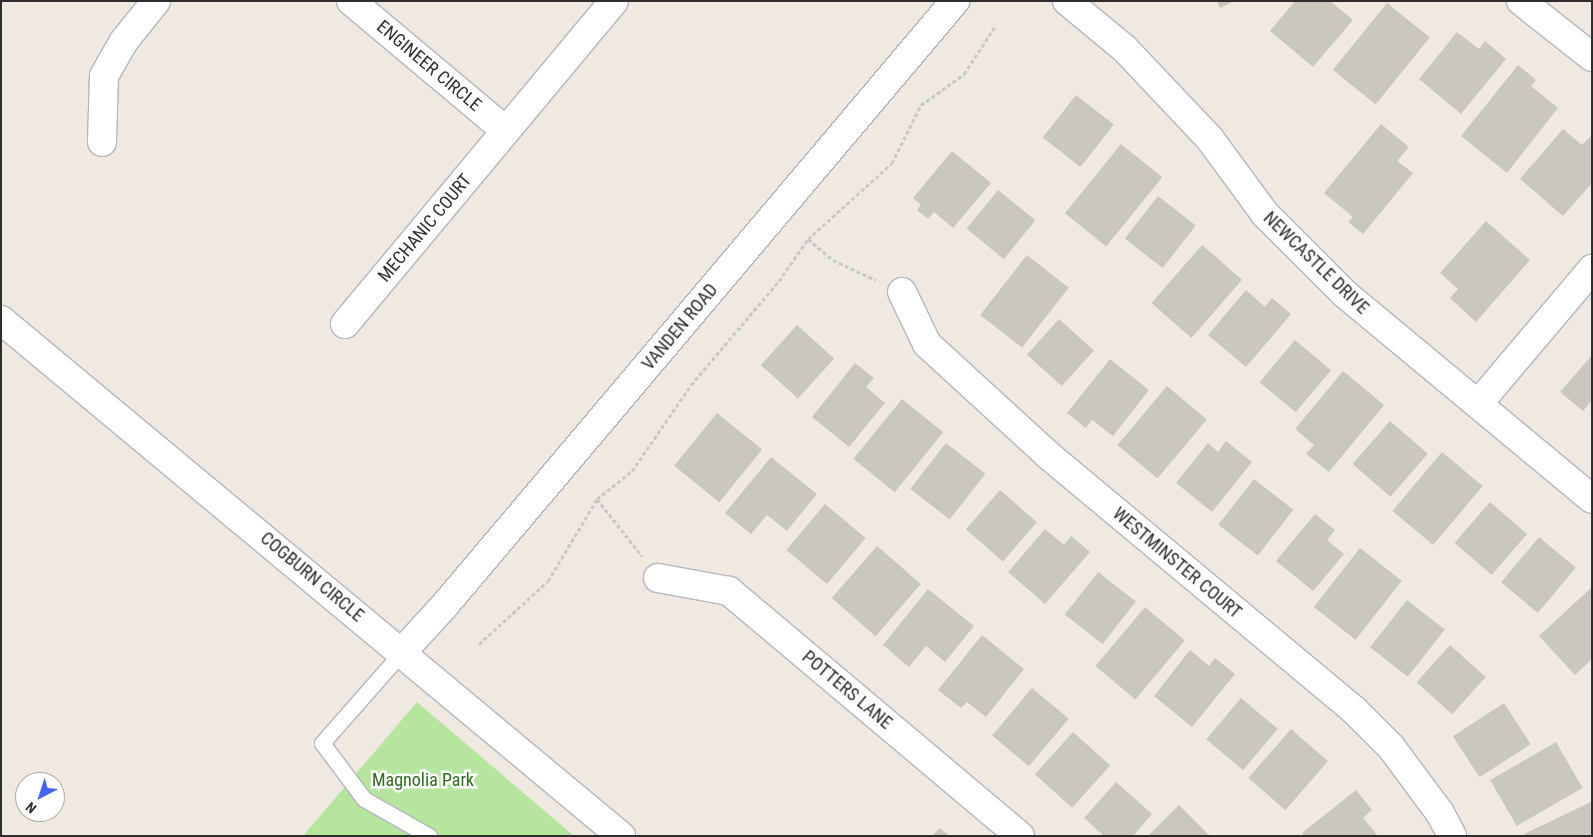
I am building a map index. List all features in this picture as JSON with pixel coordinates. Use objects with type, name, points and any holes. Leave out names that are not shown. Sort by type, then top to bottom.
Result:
[{"type":"street","points":[[102,142],[104,76],[124,41],[156,1]]},
{"type":"street","name":"ENGINEER CIRCLE","points":[[351,1],[506,131]]},
{"type":"street","name":"MECHANIC COURT","points":[[345,324],[614,1]]},
{"type":"street","name":"VANDEN ROAD","points":[[402,652],[458,590],[955,1]]},
{"type":"street","name":"NEWCASTLE DRIVE","points":[[1067,1],[1125,49],[1210,139],[1264,214],[1345,294],[1592,498]]},
{"type":"street","points":[[1521,1],[1592,57]]},
{"type":"street","points":[[1478,404],[1592,269]]},
{"type":"street","name":"WESTMINSTER COURT","points":[[902,292],[927,344],[1048,456],[1372,728],[1416,778],[1452,836]]},
{"type":"street","name":"COGBURN CIRCLE","points":[[1,320],[621,836]]},
{"type":"street","name":"POTTERS LANE","points":[[658,578],[729,591],[1020,836]]},
{"type":"lane","points":[[402,652],[322,743],[364,799],[428,836]]},
{"type":"path","points":[[479,644],[548,581],[597,499],[632,471],[691,385],[779,281],[808,239],[892,163],[921,105],[964,74],[996,25]]},
{"type":"path","points":[[808,239],[833,260],[902,292]]},
{"type":"path","points":[[597,499],[658,578]]},
{"type":"green space","name":"Magnolia Park","points":[[417,702],[574,836],[303,836]]},
{"type":"building","points":[[1217,1],[1234,1],[1220,8]]},
{"type":"building","points":[[1295,1],[1330,1],[1353,20],[1313,67],[1270,31]]},
{"type":"building","points":[[1387,3],[1430,38],[1376,104],[1333,70]]},
{"type":"building","points":[[1457,32],[1479,49],[1485,41],[1506,59],[1461,114],[1419,79]]},
{"type":"building","points":[[1518,65],[1536,80],[1531,86],[1558,108],[1507,173],[1461,136]]},
{"type":"building","points":[[1076,95],[1114,125],[1081,167],[1043,138]]},
{"type":"building","points":[[1381,124],[1409,147],[1397,161],[1413,173],[1363,234],[1348,222],[1353,217],[1324,193]]},
{"type":"building","points":[[1563,129],[1582,145],[1592,135],[1592,183],[1563,216],[1520,179]]},
{"type":"building","points":[[1121,144],[1162,177],[1106,247],[1065,213]]},
{"type":"building","points":[[952,151],[991,183],[953,228],[934,212],[928,219],[917,210],[921,205],[913,198]]},
{"type":"building","points":[[998,190],[1035,220],[1004,259],[967,229]]},
{"type":"building","points":[[1158,196],[1196,226],[1163,268],[1125,239]]},
{"type":"building","points":[[1486,221],[1530,260],[1476,322],[1450,298],[1458,289],[1440,273]]},
{"type":"building","points":[[1202,245],[1242,280],[1191,338],[1151,303]]},
{"type":"building","points":[[1027,255],[1069,288],[1022,348],[980,315]]},
{"type":"building","points":[[1246,290],[1265,307],[1272,298],[1291,314],[1246,367],[1208,335]]},
{"type":"building","points":[[1059,319],[1094,350],[1062,386],[1027,355]]},
{"type":"building","points":[[797,325],[834,358],[798,399],[761,365]]},
{"type":"building","points":[[1295,340],[1331,370],[1296,412],[1260,382]]},
{"type":"building","points":[[1592,355],[1592,400],[1583,411],[1560,392]]},
{"type":"building","points":[[1110,359],[1149,390],[1113,436],[1092,420],[1086,428],[1067,413]]},
{"type":"building","points":[[855,363],[874,378],[866,387],[885,403],[849,447],[812,417]]},
{"type":"building","points":[[1343,371],[1384,405],[1329,472],[1306,454],[1314,445],[1295,429]]},
{"type":"building","points":[[1167,386],[1207,419],[1157,478],[1118,445]]},
{"type":"building","points":[[902,399],[943,432],[895,492],[854,459]]},
{"type":"building","points":[[717,413],[762,450],[719,502],[674,466]]},
{"type":"building","points":[[1390,421],[1428,454],[1390,497],[1353,464]]},
{"type":"building","points":[[1226,441],[1252,462],[1212,512],[1176,483],[1208,443],[1218,452]]},
{"type":"building","points":[[946,443],[985,474],[950,519],[910,489]]},
{"type":"building","points":[[1442,452],[1483,486],[1433,545],[1393,511]]},
{"type":"building","points":[[771,457],[817,494],[787,531],[767,515],[751,534],[725,513]]},
{"type":"building","points":[[1254,479],[1293,510],[1258,555],[1218,525]]},
{"type":"building","points":[[1000,490],[1037,522],[1003,561],[966,529]]},
{"type":"building","points":[[1490,502],[1527,534],[1492,575],[1455,543]]},
{"type":"building","points":[[825,504],[866,538],[827,584],[786,550]]},
{"type":"building","points":[[1315,514],[1335,530],[1327,540],[1344,554],[1313,591],[1276,561]]},
{"type":"building","points":[[1045,529],[1064,545],[1071,536],[1090,552],[1045,604],[1008,572]]},
{"type":"building","points":[[1539,537],[1576,568],[1538,613],[1501,582]]},
{"type":"building","points":[[877,546],[921,584],[876,636],[832,598]]},
{"type":"building","points":[[1360,548],[1402,581],[1356,640],[1314,607]]},
{"type":"building","points":[[1098,572],[1136,602],[1103,644],[1065,615]]},
{"type":"building","points":[[1592,587],[1592,659],[1575,675],[1539,636]]},
{"type":"building","points":[[928,589],[974,626],[945,662],[926,646],[909,667],[883,645]]},
{"type":"building","points":[[1407,600],[1445,630],[1408,677],[1370,647]]},
{"type":"building","points":[[1145,607],[1185,640],[1135,699],[1096,666]]},
{"type":"building","points":[[982,635],[1024,669],[986,717],[967,702],[961,708],[938,690]]},
{"type":"building","points":[[1450,645],[1486,677],[1452,714],[1417,682]]},
{"type":"building","points":[[1190,650],[1209,666],[1215,658],[1235,674],[1192,727],[1154,696]]},
{"type":"building","points":[[1032,688],[1069,719],[1029,766],[992,735]]},
{"type":"building","points":[[1241,698],[1278,729],[1243,770],[1206,739]]},
{"type":"building","points":[[1504,703],[1531,744],[1480,777],[1453,736]]},
{"type":"building","points":[[1291,729],[1328,761],[1285,810],[1248,778]]},
{"type":"building","points":[[1073,732],[1110,765],[1072,808],[1035,774]]},
{"type":"building","points":[[1556,742],[1582,788],[1517,826],[1490,780]]},
{"type":"building","points":[[1116,782],[1152,814],[1133,836],[1104,836],[1084,818]]},
{"type":"building","points":[[1356,790],[1372,810],[1363,818],[1378,836],[1304,836],[1302,833]]},
{"type":"building","points":[[1591,802],[1592,836],[1525,836],[1524,834]]},
{"type":"building","points":[[1179,805],[1210,836],[1148,836]]},
{"type":"building","points":[[940,828],[949,836],[932,836]]}]
